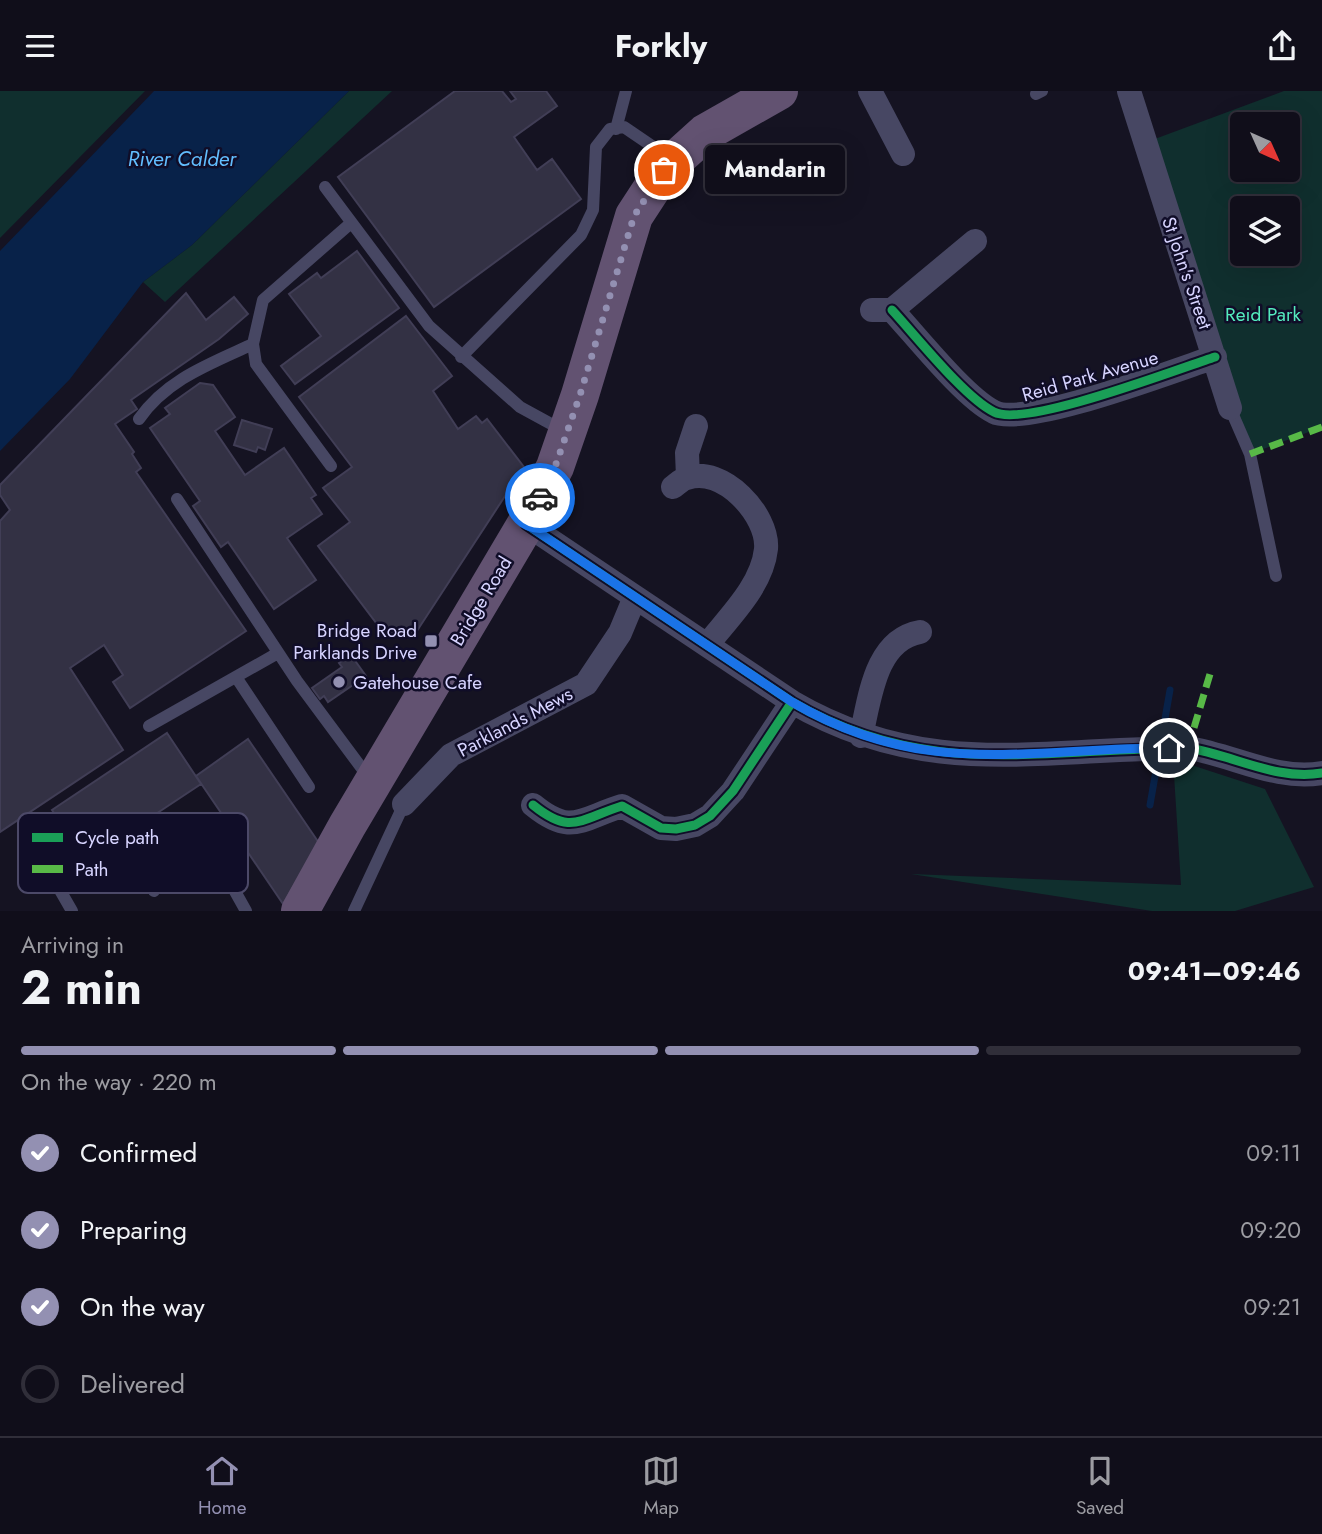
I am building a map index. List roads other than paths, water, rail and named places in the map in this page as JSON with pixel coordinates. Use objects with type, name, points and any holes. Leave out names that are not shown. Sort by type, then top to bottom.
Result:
[{"type":"highway","name":"Bridge Road","points":[[300,911],[526,524],[555,467],[634,216],[674,161],[705,133],[779,91]]},
{"type":"street","points":[[870,91],[903,154]]},
{"type":"street","name":"St John's Street","points":[[1129,91],[1230,408]]},
{"type":"street","name":"Reid Park Avenue","points":[[975,241],[882,310],[979,403],[1007,417],[1053,409],[1215,357]]},
{"type":"street","points":[[696,426],[680,482],[707,478],[728,486],[743,497],[755,510],[766,546],[754,585],[707,645]]},
{"type":"street","points":[[526,524],[792,702],[827,723],[861,736],[901,747],[964,756],[1188,748],[1217,752],[1273,772],[1301,777],[1322,773]]},
{"type":"street","name":"Parklands Mews","points":[[404,804],[451,755],[586,684],[620,633],[635,597]]},
{"type":"street","points":[[861,736],[873,683],[885,655],[907,634],[920,632]]},
{"type":"street","points":[[533,805],[553,821],[566,824],[622,806],[661,828],[677,829],[695,825],[722,806],[792,702]]},
{"type":"lane","points":[[616,129],[626,91]]},
{"type":"lane","points":[[461,357],[581,235],[593,210],[596,147],[610,129],[624,127],[674,161]]},
{"type":"lane","points":[[325,187],[429,326],[520,407],[567,433]]},
{"type":"lane","points":[[331,466],[256,364],[253,344],[263,300],[351,223]]},
{"type":"lane","points":[[139,419],[154,397],[198,370],[253,344]]},
{"type":"lane","name":"St John's Street","points":[[1230,408],[1250,454],[1276,576]]},
{"type":"lane","points":[[177,499],[278,653],[373,783]]},
{"type":"lane","points":[[149,726],[278,653]]},
{"type":"lane","points":[[236,677],[309,787]]},
{"type":"lane","points":[[354,911],[404,804]]},
{"type":"lane","points":[[62,893],[72,911]]},
{"type":"lane","points":[[236,893],[246,911]]},
{"type":"water","name":"River Calder","points":[[154,91],[349,91],[192,245],[143,282],[70,379],[0,451],[0,251]]},
{"type":"waterway","points":[[1150,805],[1170,690]]},
{"type":"place","name":"Mandarin","points":[[664,170]]},
{"type":"place","name":"Bridge Road Parklands Drive","points":[[431,641]]},
{"type":"place","name":"Gatehouse Cafe","points":[[339,682]]},
{"type":"park label","name":"Reid Park","points":[[1263,314]]}]
